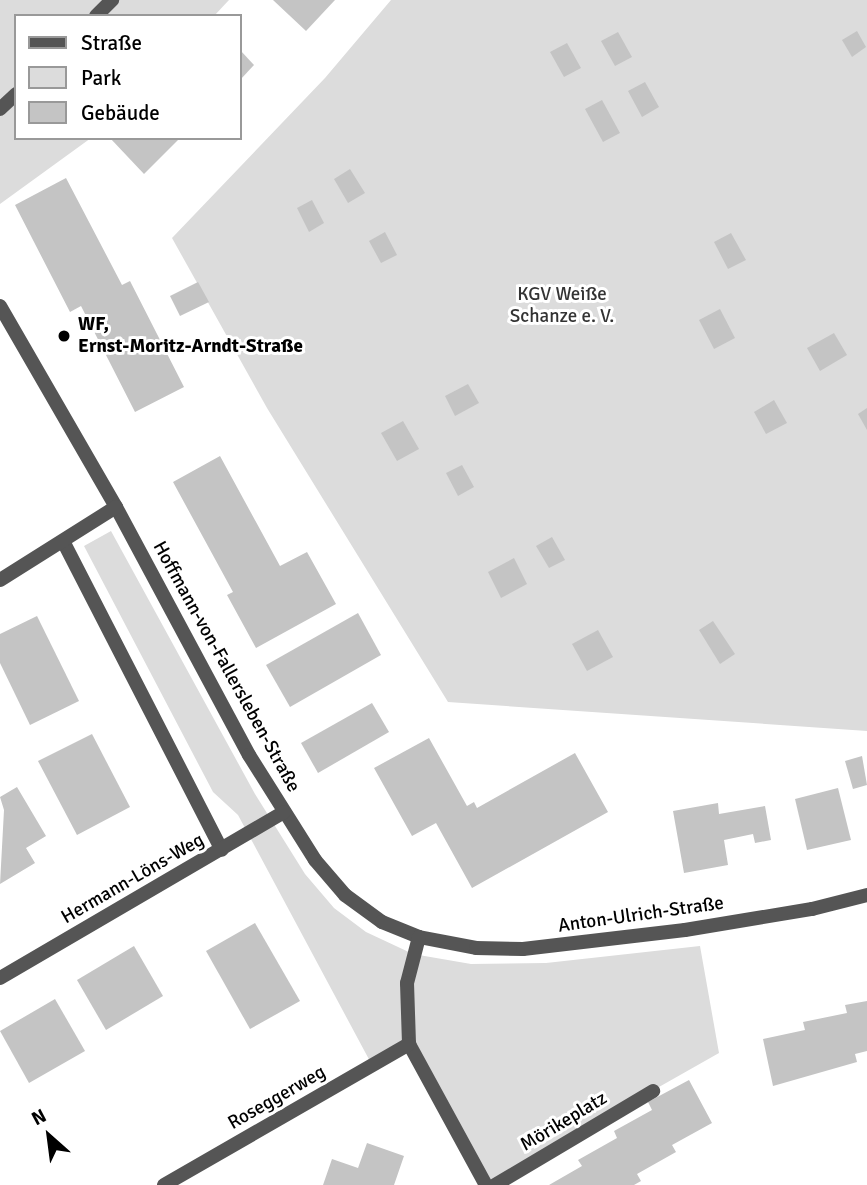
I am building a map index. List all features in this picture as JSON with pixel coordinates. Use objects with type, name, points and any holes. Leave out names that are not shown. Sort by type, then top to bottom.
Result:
[{"type":"street","points":[[98,14],[112,0]]},
{"type":"street","points":[[0,109],[14,96]]},
{"type":"street","name":"Hoffmann-von-Fallersleben-Straße","points":[[0,306],[116,507],[249,755],[315,860],[345,895],[382,922],[419,937]]},
{"type":"street","points":[[0,580],[64,543],[116,507]]},
{"type":"street","points":[[64,543],[222,850]]},
{"type":"street","name":"Hermann-Löns-Weg","points":[[0,978],[284,812]]},
{"type":"street","name":"Anton-Ulrich-Straße","points":[[419,937],[476,948],[576,946],[812,909],[867,895]]},
{"type":"street","points":[[419,937],[407,983],[409,1044],[486,1185]]},
{"type":"street","name":"Roseggerweg","points":[[164,1185],[409,1044]]},
{"type":"street","name":"Mörikeplatz","points":[[495,1185],[653,1091]]},
{"type":"green space","points":[[0,0],[229,0],[216,14],[14,14],[14,140],[88,140],[0,204]]},
{"type":"green space","name":"KGV Weiße Schanze e. V.","points":[[391,0],[867,0],[867,731],[448,702],[267,408],[172,238],[325,78]]},
{"type":"green space","points":[[111,531],[255,794],[305,874],[334,908],[366,932],[413,954],[471,964],[546,963],[700,946],[719,1053],[486,1185],[409,1044],[372,1065],[238,815],[213,792],[84,546]]},
{"type":"building","points":[[273,0],[335,0],[306,31]]},
{"type":"building","points":[[857,31],[866,47],[852,57],[842,40]]},
{"type":"building","points":[[618,32],[632,57],[615,66],[601,41]]},
{"type":"building","points":[[567,43],[581,68],[564,77],[550,52]]},
{"type":"building","points":[[242,52],[254,65],[242,78]]},
{"type":"building","points":[[645,82],[659,107],[642,117],[628,91]]},
{"type":"building","points":[[602,100],[620,133],[603,142],[585,109]]},
{"type":"building","points":[[112,140],[178,140],[144,174]]},
{"type":"building","points":[[350,169],[365,193],[348,203],[334,179]]},
{"type":"building","points":[[66,178],[122,285],[130,281],[184,387],[135,412],[81,306],[70,312],[15,205]]},
{"type":"building","points":[[312,200],[324,223],[309,232],[297,208]]},
{"type":"building","points":[[385,232],[397,255],[381,263],[369,241]]},
{"type":"building","points":[[731,233],[746,260],[728,269],[714,242]]},
{"type":"building","points":[[198,282],[209,302],[180,316],[170,296]]},
{"type":"building","points":[[720,309],[735,338],[714,349],[699,320]]},
{"type":"building","points":[[834,333],[847,355],[820,371],[807,348]]},
{"type":"building","points":[[468,384],[479,403],[455,416],[445,396]]},
{"type":"building","points":[[774,400],[787,423],[766,434],[754,412]]},
{"type":"building","points":[[867,408],[867,430],[858,414]]},
{"type":"building","points":[[403,421],[419,449],[397,461],[381,433]]},
{"type":"building","points":[[220,456],[280,566],[307,552],[336,604],[256,648],[227,595],[233,592],[173,482]]},
{"type":"building","points":[[462,465],[474,487],[458,496],[446,473]]},
{"type":"building","points":[[552,537],[565,560],[549,568],[536,546]]},
{"type":"building","points":[[514,558],[527,584],[501,598],[488,572]]},
{"type":"building","points":[[358,613],[381,655],[290,707],[266,665]]},
{"type":"building","points":[[37,616],[79,701],[30,725],[0,663],[0,634]]},
{"type":"building","points":[[713,621],[735,654],[720,664],[699,630]]},
{"type":"building","points":[[598,630],[613,657],[587,671],[572,644]]},
{"type":"building","points":[[372,703],[389,732],[318,773],[301,743]]},
{"type":"building","points":[[92,734],[130,807],[77,835],[38,761]]},
{"type":"building","points":[[429,738],[467,806],[474,802],[477,808],[575,753],[608,812],[472,888],[436,823],[412,836],[374,768]]},
{"type":"building","points":[[862,756],[867,785],[853,789],[845,761]]},
{"type":"building","points":[[17,787],[46,836],[26,848],[35,863],[0,884],[4,810],[0,797]]},
{"type":"building","points":[[838,788],[851,840],[807,850],[795,799]]},
{"type":"building","points":[[718,803],[719,814],[765,806],[771,840],[755,843],[753,834],[724,840],[728,865],[684,873],[673,811]]},
{"type":"building","points":[[255,923],[300,1001],[250,1029],[206,951]]},
{"type":"building","points":[[134,946],[163,996],[106,1030],[77,980]]},
{"type":"building","points":[[55,999],[85,1051],[29,1083],[0,1031]]},
{"type":"building","points":[[867,1001],[867,1051],[855,1054],[857,1062],[773,1086],[763,1039],[805,1030],[803,1022],[847,1013],[845,1005]]},
{"type":"building","points":[[689,1080],[712,1123],[672,1145],[676,1152],[637,1174],[641,1181],[634,1185],[549,1185],[582,1166],[578,1160],[617,1138],[614,1131],[652,1110],[648,1102]]},
{"type":"building","points":[[367,1143],[404,1156],[394,1185],[323,1185],[332,1159],[358,1168]]},
{"type":"place","name":"WF, Ernst-Moritz-Arndt-Straße","points":[[64,336]]}]
